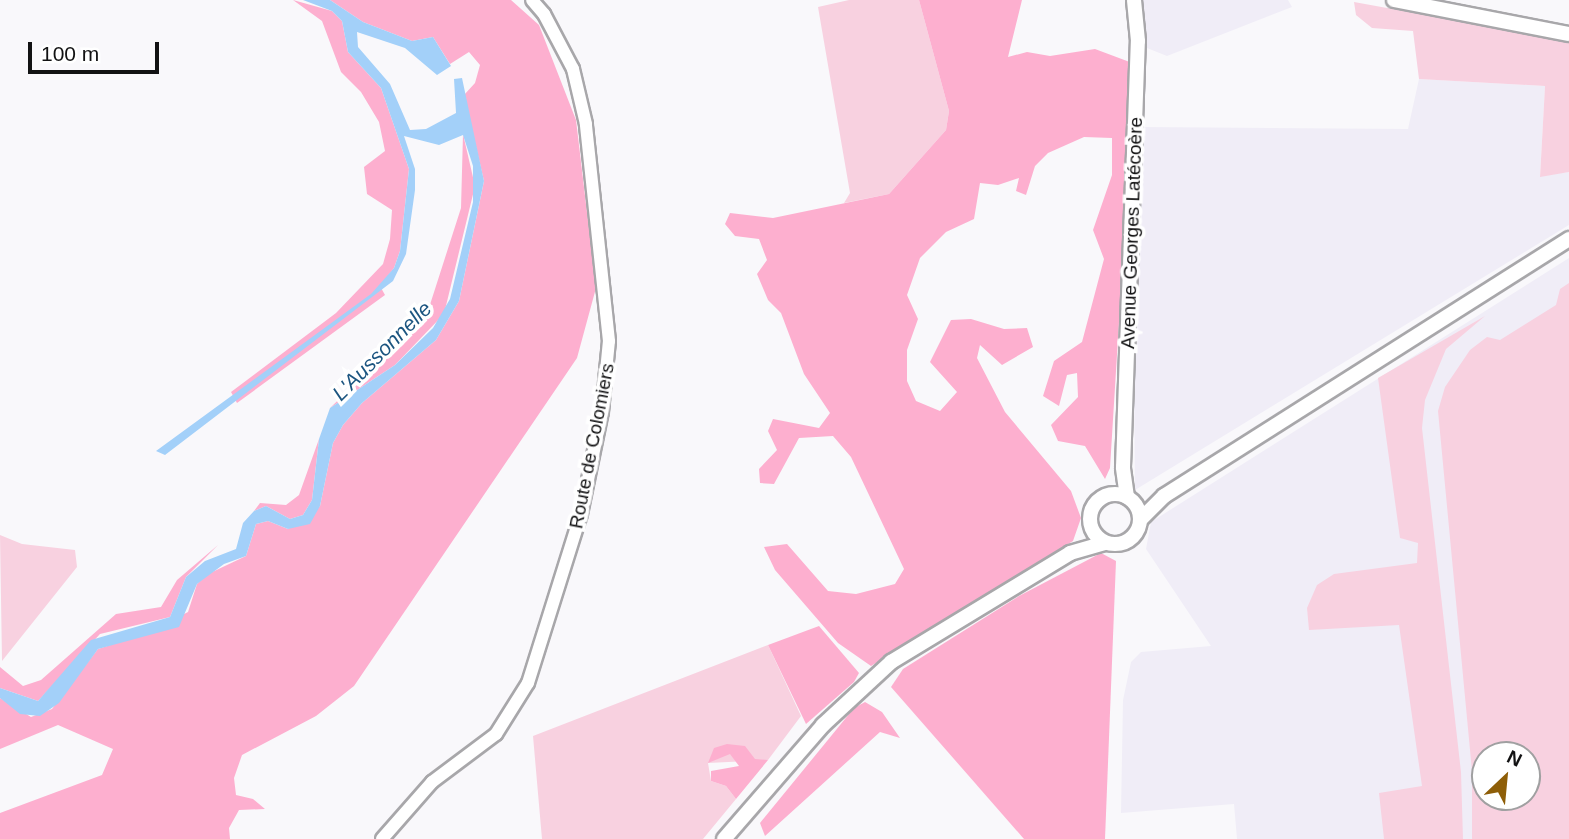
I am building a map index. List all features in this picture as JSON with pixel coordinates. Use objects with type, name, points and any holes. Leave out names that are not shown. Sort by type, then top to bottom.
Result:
[{"type":"main road","name":"Avenue Georges Latécoère","points":[[1130,499],[1123,467],[1136,177],[1138,41],[1133,0]]},
{"type":"main road","points":[[1394,0],[1569,34]]},
{"type":"main road","points":[[724,839],[823,725],[891,662],[1070,553],[1106,543],[1130,540],[1140,520],[1164,496],[1569,239]]},
{"type":"main road","name":"Avenue Georges Latécoère","points":[[1110,495],[1123,467]]},
{"type":"main road","points":[[1070,553],[1091,524],[1094,505],[1110,495],[1130,499],[1164,496]]},
{"type":"main road","points":[[1130,499],[1140,520]]},
{"type":"main road","points":[[1091,524],[1106,543]]},
{"type":"street","name":"Route de Colomiers","points":[[382,839],[432,782],[496,734],[528,683],[581,514],[602,412],[609,341],[586,124],[573,69],[544,14],[531,0]]},
{"type":"shaded area","points":[[293,0],[332,11],[342,21],[348,52],[381,88],[409,169],[400,251],[394,268],[380,286],[385,295],[237,403],[231,392],[336,313],[383,264],[390,239],[392,210],[367,194],[364,167],[385,151],[379,122],[361,92],[341,72],[322,21]]},
{"type":"shaded area","points":[[330,0],[511,0],[539,25],[576,120],[596,288],[577,358],[354,686],[316,716],[242,755],[234,778],[236,795],[253,799],[265,809],[239,810],[229,828],[230,839],[0,839],[0,813],[102,775],[113,749],[58,725],[0,749],[0,698],[31,717],[52,709],[98,649],[145,634],[188,612],[197,584],[208,574],[246,556],[256,524],[268,521],[288,529],[320,506],[333,443],[343,425],[362,403],[436,340],[459,301],[484,181],[464,95],[475,83],[480,65],[469,52],[450,64],[433,37],[412,41],[363,22]]},
{"type":"shaded area","points":[[849,0],[919,0],[949,111],[946,130],[889,194],[844,203],[850,193],[818,7]]},
{"type":"shaded area","points":[[919,0],[1022,0],[1008,57],[1027,52],[1050,56],[1095,49],[1135,64],[1110,468],[1105,479],[1085,446],[1058,441],[1051,425],[1078,397],[1077,373],[1067,375],[1059,406],[1043,396],[1054,361],[1082,342],[1104,259],[1093,230],[1112,175],[1112,138],[1084,137],[1048,153],[1035,166],[1026,195],[1016,191],[1019,178],[998,185],[980,183],[974,219],[946,232],[920,258],[907,295],[918,319],[907,350],[907,381],[916,401],[940,411],[957,392],[930,362],[951,320],[971,319],[1004,329],[1027,328],[1033,347],[1002,365],[980,345],[977,358],[1005,412],[1071,491],[1081,518],[1073,541],[871,666],[838,643],[775,570],[764,547],[787,544],[828,591],[856,594],[895,584],[904,569],[851,457],[833,436],[799,438],[774,484],[760,483],[759,469],[777,450],[768,431],[773,419],[819,428],[830,413],[804,374],[781,313],[768,300],[757,274],[767,260],[759,239],[735,236],[725,224],[730,213],[773,218],[889,194],[946,130],[949,111]]},
{"type":"shaded area","points":[[1138,0],[1288,0],[1292,7],[1167,56],[1142,46]]},
{"type":"shaded area","points":[[1354,2],[1569,41],[1569,172],[1540,177],[1545,86],[1419,79],[1413,31],[1372,28],[1356,15]]},
{"type":"shaded area","points":[[1419,79],[1545,86],[1540,176],[1569,172],[1569,225],[1135,490],[1134,369],[1142,127],[1408,129]]},
{"type":"shaded area","points":[[463,134],[475,186],[444,314],[395,365],[330,408],[427,314],[461,208]]},
{"type":"shaded area","points":[[1569,258],[1569,839],[1237,839],[1234,804],[1121,813],[1123,700],[1131,662],[1141,652],[1211,646],[1146,549],[1151,522]]},
{"type":"shaded area","points":[[1569,283],[1569,839],[1472,839],[1472,811],[1541,811],[1541,741],[1471,741],[1471,760],[1438,411],[1445,387],[1470,350],[1487,337],[1500,340],[1556,305],[1560,289]]},
{"type":"shaded area","points":[[1485,316],[1446,349],[1425,400],[1422,428],[1461,772],[1463,839],[1384,839],[1379,793],[1422,786],[1399,625],[1309,630],[1307,608],[1317,585],[1334,574],[1417,563],[1418,543],[1400,538],[1378,378]]},
{"type":"shaded area","points":[[319,439],[312,500],[303,515],[290,519],[266,506],[254,511],[260,503],[286,505],[299,495]]},
{"type":"shaded area","points":[[0,535],[22,544],[75,550],[77,567],[2,661]]},
{"type":"shaded area","points":[[218,545],[186,577],[170,617],[100,634],[38,701],[0,688],[0,667],[23,686],[41,680],[116,614],[161,607],[177,580]]},
{"type":"shaded area","points":[[1101,553],[1116,561],[1105,839],[1024,839],[891,687],[903,669],[1019,596]]},
{"type":"shaded area","points":[[819,626],[859,673],[854,682],[806,724],[768,645]]},
{"type":"shaded area","points":[[768,645],[801,716],[768,760],[708,763],[711,781],[726,786],[736,799],[703,839],[542,839],[533,736]]},
{"type":"shaded area","points":[[865,702],[882,712],[900,738],[880,732],[765,836],[760,823],[854,708]]},
{"type":"shaded area","points":[[727,744],[745,746],[755,759],[768,760],[736,799],[726,786],[711,781],[711,771],[739,766],[730,754],[708,763],[714,748]]},
{"type":"water","points":[[303,0],[330,0],[363,22],[412,41],[433,37],[451,66],[437,75],[405,48],[357,32],[358,47],[390,84],[410,130],[426,129],[456,113],[454,79],[462,78],[484,181],[459,301],[436,340],[362,403],[343,425],[333,443],[320,506],[310,524],[288,529],[268,521],[256,524],[246,556],[224,564],[197,584],[179,627],[98,649],[59,703],[40,716],[20,714],[0,698],[0,688],[38,701],[91,640],[170,617],[186,577],[205,561],[236,549],[243,523],[254,511],[266,506],[290,519],[303,515],[312,500],[319,439],[330,408],[395,365],[433,328],[450,299],[473,202],[473,166],[463,135],[439,145],[404,136],[415,169],[415,190],[406,254],[393,281],[165,455],[156,451],[371,294],[394,268],[400,251],[409,169],[381,88],[348,52],[342,21],[332,11]]},
{"type":"water label","name":"L'Aussonnelle","points":[[382,351]]}]
